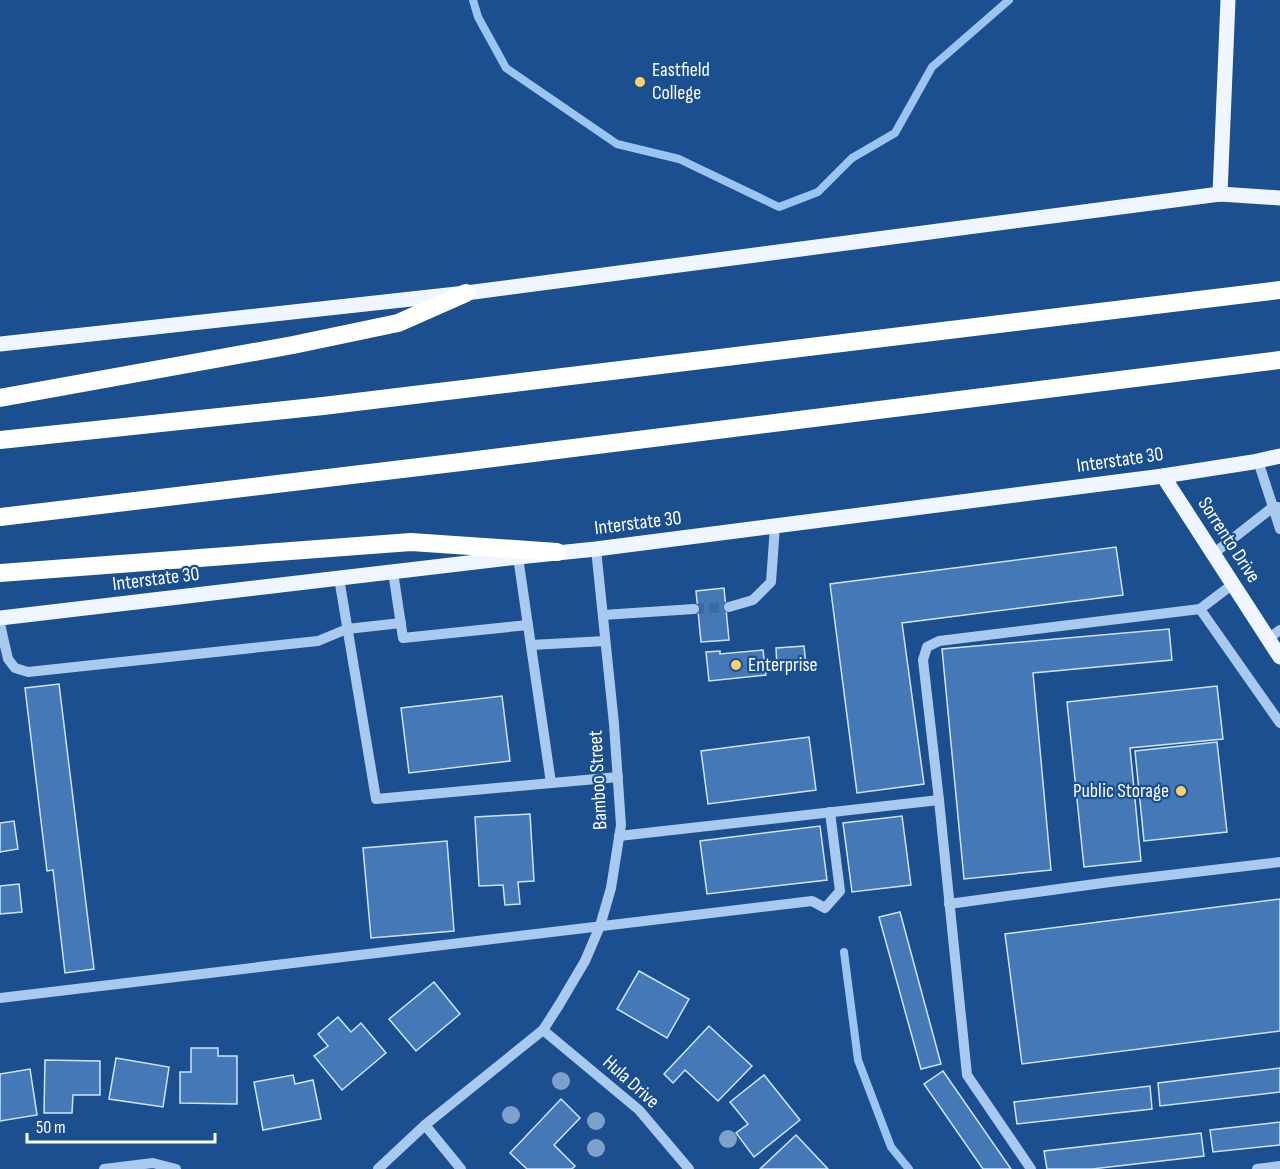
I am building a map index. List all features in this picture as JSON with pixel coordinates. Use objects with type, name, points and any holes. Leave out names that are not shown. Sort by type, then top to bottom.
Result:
[{"type":"highway","points":[[0,440],[335,404],[1280,290]]},
{"type":"highway","points":[[0,398],[282,347],[398,323],[466,293]]},
{"type":"highway","points":[[0,517],[1280,360]]},
{"type":"highway","points":[[0,573],[411,542],[557,552]]},
{"type":"main road","points":[[1220,194],[1228,0]]},
{"type":"main road","points":[[0,344],[466,293],[1220,194],[1280,198]]},
{"type":"main road","name":"Interstate 30","points":[[0,618],[596,549],[1163,476],[1280,456]]},
{"type":"main road","name":"Sorrento Drive","points":[[1163,476],[1233,584],[1274,635],[1280,657]]},
{"type":"street","points":[[1258,461],[1276,507],[1280,529]]},
{"type":"street","points":[[1213,554],[1276,507]]},
{"type":"street","points":[[729,608],[753,600],[771,582],[775,526]]},
{"type":"street","name":"Bamboo Street","points":[[378,1169],[425,1125],[543,1030],[585,961],[600,926],[611,888],[621,825],[614,724],[596,549]]},
{"type":"street","points":[[518,557],[551,783]]},
{"type":"street","points":[[393,572],[403,638],[528,625]]},
{"type":"street","points":[[339,578],[376,799],[618,777]]},
{"type":"street","points":[[1031,1169],[966,1075],[923,660],[927,647],[939,641],[1200,609],[1233,584]]},
{"type":"street","points":[[603,615],[694,609]]},
{"type":"street","points":[[1200,609],[1280,723]]},
{"type":"street","points":[[0,624],[8,659],[15,668],[28,672],[318,641],[347,629],[401,623]]},
{"type":"street","points":[[531,645],[605,641]]},
{"type":"street","points":[[620,836],[939,800]]},
{"type":"street","points":[[0,998],[812,901],[825,908],[840,891],[830,812]]},
{"type":"street","points":[[950,904],[1280,862]]},
{"type":"street","name":"Hula Drive","points":[[543,1030],[639,1110],[689,1169]]},
{"type":"street","points":[[425,1125],[461,1169]]},
{"type":"street","points":[[104,1169],[153,1163],[176,1169]]},
{"type":"street","points":[[1257,1169],[1280,1166]]},
{"type":"building","points":[[1116,547],[1123,595],[902,623],[924,784],[857,793],[830,584]]},
{"type":"building","points":[[724,588],[729,640],[701,642],[696,591]]},
{"type":"building","points":[[1169,629],[1172,660],[1033,673],[1051,870],[964,879],[942,649]]},
{"type":"building","points":[[804,646],[806,665],[777,667],[776,648]]},
{"type":"building","name":"Enterprise","points":[[763,650],[766,675],[709,681],[706,652],[720,651],[720,654]]},
{"type":"building","points":[[59,684],[94,969],[65,973],[53,870],[47,871],[25,688]]},
{"type":"building","points":[[1217,686],[1223,739],[1130,748],[1141,861],[1084,867],[1067,702]]},
{"type":"building","points":[[502,696],[510,761],[409,773],[401,708]]},
{"type":"building","points":[[809,737],[816,790],[708,804],[701,751]]},
{"type":"building","name":"Public Storage","points":[[1217,742],[1227,832],[1144,841],[1135,751]]},
{"type":"building","points":[[530,814],[534,881],[518,882],[520,904],[505,905],[503,885],[479,886],[475,817]]},
{"type":"building","points":[[902,816],[911,885],[852,892],[843,823]]},
{"type":"building","points":[[14,821],[18,849],[0,852],[0,823]]},
{"type":"building","points":[[820,826],[827,880],[707,894],[700,841]]},
{"type":"building","points":[[447,841],[454,931],[371,938],[363,848]]},
{"type":"building","points":[[19,884],[22,912],[0,914],[0,886]]},
{"type":"building","points":[[1280,899],[1280,1031],[1022,1064],[1005,934]]},
{"type":"building","points":[[900,912],[941,1064],[921,1069],[879,917]]},
{"type":"building","points":[[639,971],[689,999],[667,1038],[617,1009]]},
{"type":"building","points":[[434,982],[460,1014],[416,1051],[389,1019]]},
{"type":"building","points":[[338,1017],[351,1032],[361,1023],[386,1053],[342,1090],[314,1056],[328,1046],[318,1034]]},
{"type":"building","points":[[709,1026],[752,1066],[718,1101],[685,1070],[673,1083],[664,1074]]},
{"type":"building","points":[[191,1048],[218,1048],[218,1056],[237,1056],[237,1104],[180,1103],[180,1072],[191,1072]]},
{"type":"building","points":[[116,1058],[169,1067],[163,1107],[109,1099]]},
{"type":"building","points":[[45,1060],[100,1061],[100,1095],[73,1095],[72,1113],[44,1113]]},
{"type":"building","points":[[1280,1068],[1280,1092],[1160,1106],[1158,1083]]},
{"type":"building","points":[[30,1069],[37,1115],[0,1121],[0,1074]]},
{"type":"building","points":[[943,1071],[1011,1169],[983,1169],[924,1084]]},
{"type":"building","points":[[293,1075],[295,1084],[313,1080],[321,1119],[263,1130],[254,1082]]},
{"type":"building","points":[[764,1075],[800,1120],[754,1157],[736,1133],[748,1124],[730,1102]]},
{"type":"building","points":[[1150,1086],[1152,1109],[1017,1124],[1014,1102]]},
{"type":"building","points":[[561,1099],[580,1118],[554,1145],[575,1166],[572,1169],[527,1169],[510,1153]]},
{"type":"building","points":[[1280,1122],[1280,1145],[1213,1152],[1210,1130]]},
{"type":"building","points":[[1201,1133],[1204,1156],[1092,1169],[1047,1169],[1044,1151]]},
{"type":"building","points":[[796,1135],[828,1169],[760,1169]]},
{"type":"waterway","points":[[473,0],[478,17],[506,68],[617,144],[679,159],[779,207],[818,192],[852,158],[895,133],[932,67],[1009,0]]},
{"type":"waterway","points":[[844,952],[858,1060],[891,1147],[909,1169]]},
{"type":"tunnel","points":[[694,609],[729,607]]},
{"type":"place","name":"Eastfield College","points":[[640,82]]},
{"type":"place","name":"Enterprise","points":[[736,665]]},
{"type":"place","name":"Public Storage","points":[[1181,791]]}]
